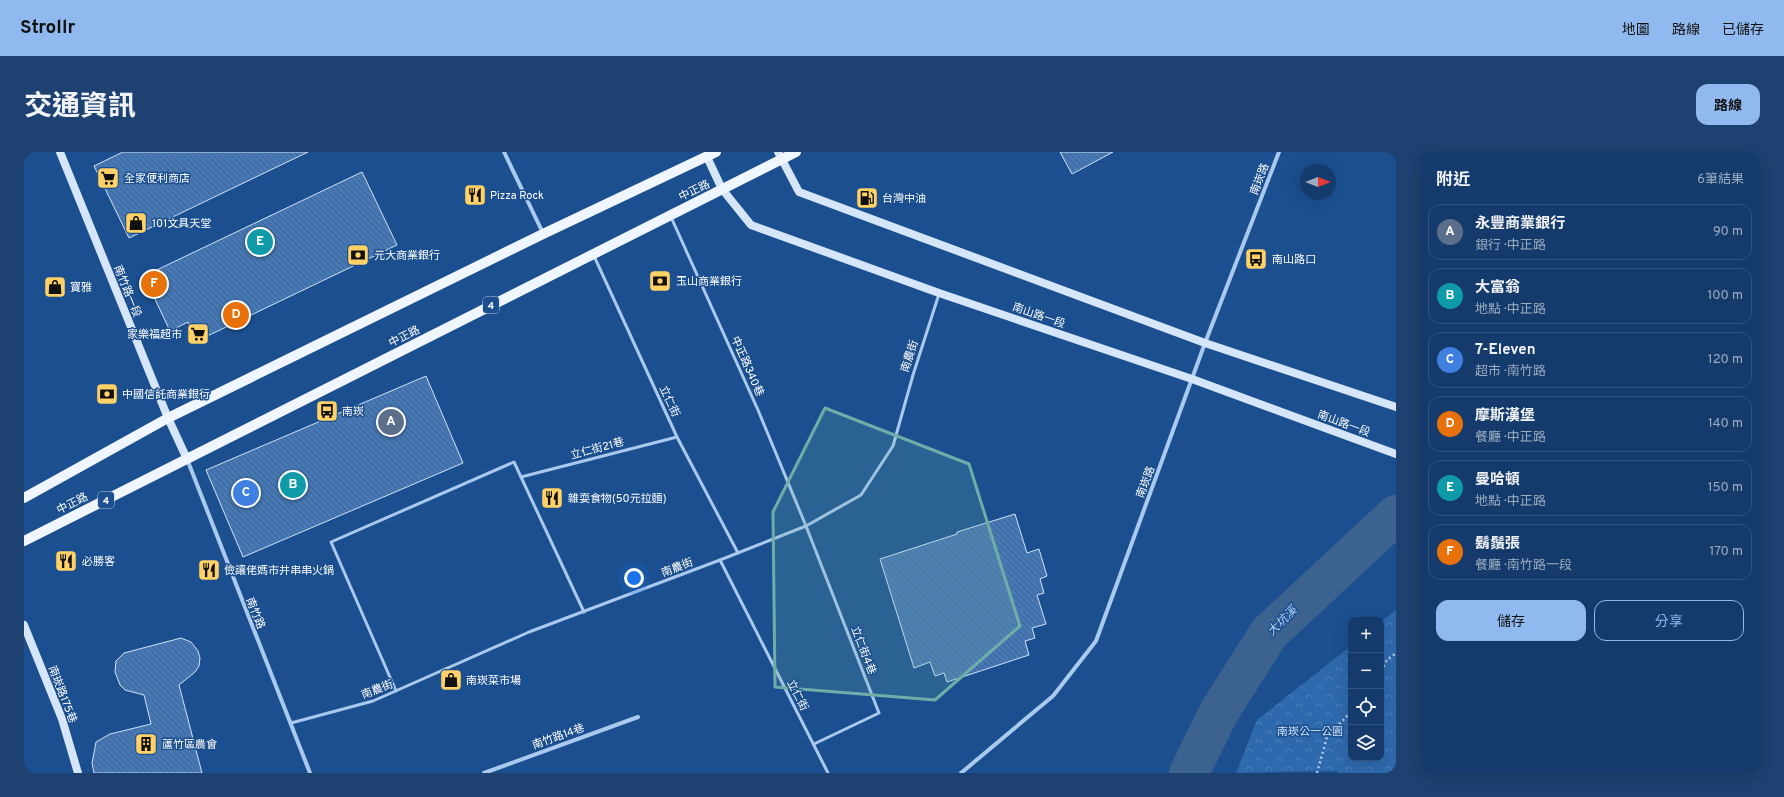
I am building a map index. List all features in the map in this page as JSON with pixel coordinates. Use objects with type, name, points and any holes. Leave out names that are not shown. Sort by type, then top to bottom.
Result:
[{"type":"main road","name":"中正路","points":[[24,541],[722,189],[780,156],[796,152]]},
{"type":"main road","points":[[24,498],[168,418],[543,234],[711,154]]},
{"type":"street","name":"南竹路一段","points":[[60,152],[168,418],[187,459]]},
{"type":"street","points":[[504,152],[543,234]]},
{"type":"street","name":"南崁路","points":[[961,773],[1053,696],[1096,641],[1205,343],[1279,152]]},
{"type":"street","name":"南山路一段","points":[[711,154],[722,189],[751,225],[939,293],[1192,379],[1396,454]]},
{"type":"street","points":[[780,156],[799,192],[1205,343],[1396,407]]},
{"type":"street","name":"南竹路","points":[[187,459],[310,773]]},
{"type":"street","name":"南崁路175巷","points":[[24,625],[62,719],[78,773]]},
{"type":"street","name":"南竹路14巷","points":[[484,773],[638,717]]},
{"type":"lane","name":"中正路340巷","points":[[670,215],[758,410],[806,526]]},
{"type":"lane","name":"立仁街","points":[[593,254],[677,437],[738,553]]},
{"type":"lane","name":"南農街","points":[[291,723],[373,701],[529,632],[806,526],[861,495],[893,446],[912,375],[939,293]]},
{"type":"lane","name":"立仁街21巷","points":[[521,477],[677,437]]},
{"type":"lane","points":[[396,691],[331,542],[514,462],[584,612]]},
{"type":"lane","name":"立仁街4巷","points":[[806,526],[878,713],[814,744]]},
{"type":"lane","name":"立仁街","points":[[720,560],[828,773]]},
{"type":"path","points":[[1384,666],[1387,660],[1396,653]]},
{"type":"path","points":[[1317,773],[1327,737],[1348,715]]},
{"type":"highlighted area","points":[[825,408],[969,464],[1020,626],[935,700],[775,687],[773,512]]},
{"type":"green space","name":"南崁公一公園","points":[[1396,610],[1396,773],[1338,773],[1337,771],[1236,773],[1257,720],[1348,648],[1348,761],[1384,761],[1384,620]]},
{"type":"building","points":[[123,152],[308,152],[129,238],[94,166]]},
{"type":"building","points":[[1060,152],[1113,152],[1072,174]]},
{"type":"building","points":[[362,172],[397,245],[197,341],[188,322],[170,331],[144,276]]},
{"type":"building","points":[[426,376],[463,463],[243,557],[206,470]]},
{"type":"building","points":[[1015,514],[1027,553],[1039,549],[1047,576],[1040,579],[1044,593],[1037,595],[1046,624],[1032,628],[1035,638],[1025,641],[1029,655],[947,682],[944,673],[935,676],[930,662],[914,668],[880,559],[957,534],[957,532]]},
{"type":"building","points":[[181,638],[191,642],[198,651],[200,658],[199,666],[195,672],[179,685],[202,773],[94,773],[92,763],[96,742],[110,734],[151,724],[144,695],[125,690],[120,685],[115,672],[116,661],[124,653]]},
{"type":"waterway","name":"大坑溪","points":[[1189,773],[1219,712],[1269,633],[1396,515]]},
{"type":"place","name":"全家便利商店","points":[[108,178]]},
{"type":"place","name":"Pizza Rock","points":[[475,195]]},
{"type":"place","name":"台灣中油","points":[[867,198]]},
{"type":"place","name":"101文具天堂","points":[[136,223]]},
{"type":"place","name":"曼哈頓","points":[[260,242]]},
{"type":"place","name":"元大商業銀行","points":[[358,255]]},
{"type":"place","name":"南山路口","points":[[1256,259]]},
{"type":"place","name":"玉山商業銀行","points":[[660,281]]},
{"type":"place","name":"鬍鬚張","points":[[154,284]]},
{"type":"place","name":"寶雅","points":[[55,287]]},
{"type":"place","name":"摩斯漢堡","points":[[236,315]]},
{"type":"place","name":"家樂福超市","points":[[198,334]]},
{"type":"place","name":"中國信託商業銀行","points":[[107,394]]},
{"type":"place","name":"南崁","points":[[327,411]]},
{"type":"place","name":"永豐商業銀行","points":[[391,422]]},
{"type":"place","name":"大富翁","points":[[293,485]]},
{"type":"place","name":"7-Eleven","points":[[246,493]]},
{"type":"place","name":"雜耍食物(50元拉麵)","points":[[552,498]]},
{"type":"place","name":"必勝客","points":[[66,561]]},
{"type":"place","name":"儉讓佬媽市井串串火鍋","points":[[209,570]]},
{"type":"place","name":"南崁菜市場","points":[[451,680]]},
{"type":"place","name":"蘆竹區農會","points":[[146,744]]}]
